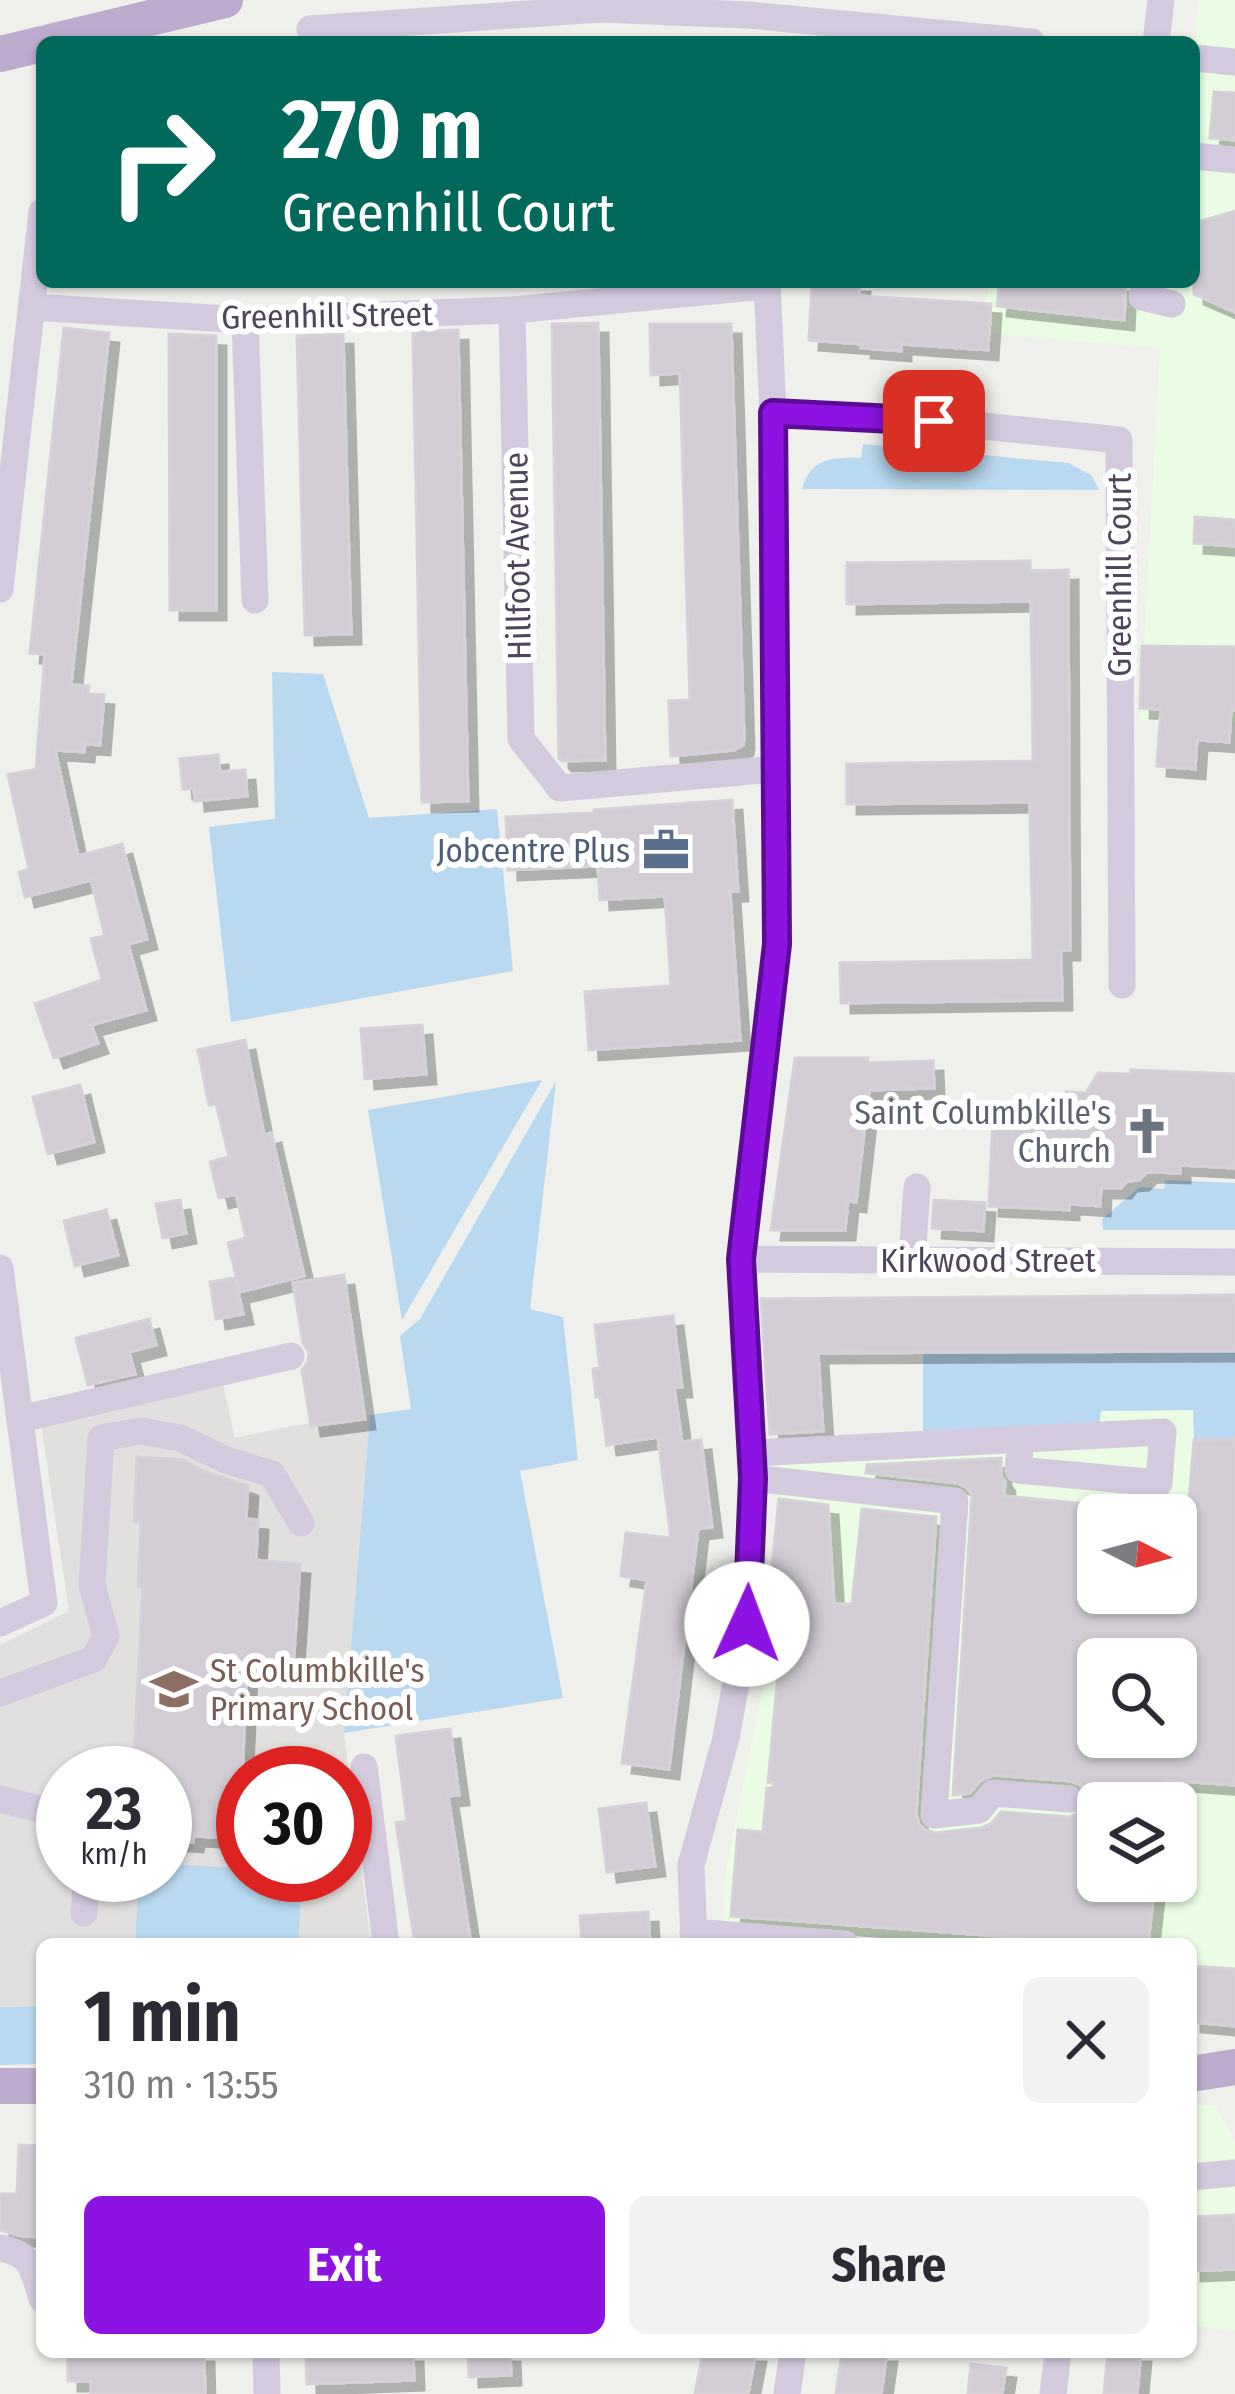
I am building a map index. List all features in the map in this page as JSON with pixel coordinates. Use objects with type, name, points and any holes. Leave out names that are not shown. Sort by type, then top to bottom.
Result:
[{"type":"main road","points":[[75,36],[225,0]]},
{"type":"main road","points":[[0,54],[36,45]]},
{"type":"main road","points":[[1197,2076],[1235,2067]]},
{"type":"main road","points":[[1197,2079],[1235,2084]]},
{"type":"main road","points":[[0,2086],[36,2086]]},
{"type":"street","points":[[1157,36],[1161,0]]},
{"type":"street","points":[[310,29],[600,9],[958,36]]},
{"type":"street","points":[[1200,59],[1235,62]]},
{"type":"street","points":[[1200,157],[1235,160]]},
{"type":"street","points":[[0,589],[6,473],[36,264]]},
{"type":"street","name":"Greenhill Street","points":[[31,307],[245,320],[512,310],[728,288]]},
{"type":"street","points":[[693,1938],[691,1865],[726,1738],[747,1624],[753,1466],[741,1259],[777,944],[773,413],[767,288]]},
{"type":"street","points":[[1143,288],[1142,297],[1172,304]]},
{"type":"street","name":"Hillfoot Avenue","points":[[512,310],[521,740],[560,788],[776,769]]},
{"type":"street","points":[[245,320],[255,600]]},
{"type":"street","name":"Greenhill Court","points":[[773,413],[934,421],[1119,440],[1122,986]]},
{"type":"street","points":[[912,1260],[916,1187]]},
{"type":"street","name":"Kirkwood Street","points":[[741,1259],[1228,1262]]},
{"type":"street","points":[[0,1268],[44,1603],[0,1624]]},
{"type":"street","points":[[20,1419],[291,1356]]},
{"type":"street","points":[[0,1693],[94,1659],[106,1636],[92,1585],[100,1438],[141,1431],[180,1438],[226,1460],[272,1474],[302,1523]]},
{"type":"street","points":[[753,1466],[1021,1440],[1163,1432],[1159,1483],[1018,1470],[1021,1440]]},
{"type":"street","points":[[753,1466],[956,1501],[934,1815],[979,1810],[993,1792],[1070,1799]]},
{"type":"street","points":[[0,1799],[36,1808]]},
{"type":"street","points":[[372,1831],[385,1938]]},
{"type":"street","points":[[84,1912],[85,1902]]},
{"type":"street","points":[[1197,2177],[1235,2174]]},
{"type":"street","points":[[0,2248],[18,2252],[32,2264],[36,2278]]},
{"type":"street","points":[[266,2358],[267,2394]]},
{"type":"street","points":[[787,2394],[792,2358]]},
{"type":"street","points":[[1054,2394],[1057,2358]]},
{"type":"shaded area","points":[[1198,0],[1235,0],[1235,723],[1140,720],[1160,348],[983,333],[988,288],[1200,288],[1200,36],[1196,36]]},
{"type":"shaded area","points":[[863,444],[1068,463],[1091,475],[1099,490],[802,489],[817,465],[861,458]]},
{"type":"shaded area","points":[[272,672],[323,674],[369,818],[497,809],[513,971],[231,1022],[209,827],[275,819]]},
{"type":"shaded area","points":[[542,1080],[402,1320],[368,1110]]},
{"type":"shaded area","points":[[556,1081],[530,1309],[563,1317],[578,1460],[520,1471],[563,1698],[344,1733],[370,1415],[411,1409],[400,1336],[420,1319]]},
{"type":"shaded area","points":[[1165,1180],[1235,1183],[1235,1230],[1103,1230],[1102,1219],[1140,1187],[1164,1189]]},
{"type":"shaded area","points":[[1235,1351],[1235,1439],[1194,1440],[1193,1410],[1101,1411],[1099,1427],[923,1433],[923,1352]]},
{"type":"shaded area","name":"St Columbkille's Primary School","points":[[221,1375],[235,1438],[370,1415],[346,1746],[216,1746],[216,1902],[366,1902],[370,1938],[36,1938],[36,2006],[0,2007],[0,1645],[69,1611],[40,1418]]},
{"type":"shaded area","points":[[1194,1410],[1194,1439],[1235,1440],[1235,2026],[1197,2023],[1197,1938],[892,1938],[723,1924],[726,1869],[771,1649],[770,1586],[780,1467],[770,1440],[1099,1426],[1100,1411]]},
{"type":"shaded area","points":[[192,1865],[216,1867],[216,1902],[300,1902],[298,1938],[135,1938],[137,1902],[192,1902]]},
{"type":"shaded area","points":[[36,2006],[36,2064],[0,2065],[0,2007]]},
{"type":"shaded area","points":[[1197,2104],[1216,2106],[1235,2142],[1235,2331],[1197,2326]]},
{"type":"building","points":[[1214,92],[1235,93],[1235,140],[1210,138]]},
{"type":"building","points":[[1235,211],[1235,312],[1194,294],[1194,288],[1200,288],[1200,221]]},
{"type":"building","points":[[812,288],[860,288],[859,296],[991,304],[988,350],[901,344],[901,351],[809,340]]},
{"type":"building","points":[[999,288],[1126,288],[1124,320],[997,306]]},
{"type":"building","points":[[598,323],[605,760],[562,761],[552,324]]},
{"type":"building","points":[[650,324],[731,324],[744,739],[734,750],[671,756],[669,701],[690,700],[680,373],[651,375]]},
{"type":"building","points":[[64,328],[109,333],[71,685],[89,686],[88,694],[104,695],[100,745],[85,744],[84,752],[55,750],[78,856],[122,844],[147,939],[128,944],[146,1010],[91,1025],[98,1043],[54,1058],[35,1004],[102,980],[91,939],[105,936],[91,880],[25,897],[19,872],[29,869],[8,775],[36,769],[45,654],[30,653]]},
{"type":"building","points":[[458,330],[468,801],[422,802],[413,332]]},
{"type":"building","points":[[169,334],[216,336],[216,610],[170,610]]},
{"type":"building","points":[[343,334],[351,634],[305,635],[297,336]]},
{"type":"building","points":[[1195,517],[1235,520],[1235,546],[1194,543]]},
{"type":"building","points":[[1030,561],[1030,571],[1068,570],[1070,950],[1061,950],[1062,1000],[841,1003],[840,963],[1033,960],[1030,802],[847,804],[847,764],[1033,761],[1031,601],[847,604],[847,563]]},
{"type":"building","points":[[1142,646],[1235,647],[1235,710],[1231,710],[1229,742],[1197,740],[1195,769],[1157,766],[1161,709],[1140,708]]},
{"type":"building","points":[[218,755],[220,772],[245,770],[247,796],[195,801],[194,788],[183,789],[180,759]]},
{"type":"building","points":[[732,800],[738,891],[730,891],[740,1040],[589,1050],[585,992],[671,986],[665,896],[600,900],[598,866],[508,870],[506,817]]},
{"type":"building","points":[[422,1025],[426,1074],[365,1079],[361,1029]]},
{"type":"building","points":[[245,1040],[264,1135],[271,1133],[304,1276],[240,1292],[228,1243],[246,1238],[236,1194],[219,1198],[210,1162],[229,1157],[216,1103],[209,1105],[198,1050]]},
{"type":"building","points":[[795,1058],[933,1061],[934,1088],[869,1090],[856,1202],[848,1201],[845,1230],[771,1230]]},
{"type":"building","name":"Saint Columbkille's Church","points":[[1131,1070],[1235,1074],[1235,1168],[1180,1165],[1180,1173],[1147,1172],[1121,1188],[1101,1188],[1100,1206],[1069,1204],[1069,1210],[989,1206],[993,1118],[1065,1120],[1066,1092],[1086,1093],[1098,1073],[1131,1074]]},
{"type":"building","points":[[80,1085],[94,1142],[48,1154],[33,1097]]},
{"type":"building","points":[[180,1200],[186,1233],[163,1238],[156,1204]]},
{"type":"building","points":[[934,1200],[985,1203],[983,1231],[932,1228]]},
{"type":"building","points":[[106,1210],[118,1255],[75,1266],[64,1221]]},
{"type":"building","points":[[344,1275],[365,1419],[311,1426],[302,1370],[309,1353],[303,1343],[293,1283]]},
{"type":"building","points":[[235,1278],[243,1314],[216,1319],[210,1282]]},
{"type":"building","points":[[1235,1295],[1235,1351],[818,1353],[823,1431],[770,1434],[761,1299]]},
{"type":"building","points":[[673,1316],[682,1387],[674,1387],[682,1442],[701,1440],[712,1527],[698,1529],[669,1769],[622,1763],[647,1580],[621,1576],[626,1533],[671,1538],[658,1437],[607,1445],[593,1369],[600,1368],[595,1325]]},
{"type":"building","points":[[149,1319],[156,1345],[129,1352],[135,1374],[88,1385],[76,1338]]},
{"type":"building","points":[[1235,1439],[1235,1785],[1165,1780],[1077,1783],[993,1775],[970,1793],[953,1795],[972,1494],[957,1483],[866,1473],[867,1465],[1001,1458],[1004,1496],[1077,1503],[1077,1614],[1197,1614],[1197,1494],[1190,1494],[1194,1440]]},
{"type":"building","points":[[137,1457],[184,1460],[248,1486],[246,1519],[258,1520],[256,1560],[300,1564],[293,1671],[247,1669],[244,1746],[216,1746],[216,1837],[194,1836],[192,1842],[192,1746],[134,1746],[143,1586],[138,1586],[141,1521],[134,1521]]},
{"type":"building","points":[[779,1499],[828,1505],[834,1604],[852,1604],[862,1509],[936,1517],[916,1814],[919,1825],[935,1833],[981,1828],[1001,1812],[1070,1817],[1077,1814],[1077,1902],[1153,1902],[1149,1938],[1025,1938],[731,1916],[738,1830],[763,1832],[767,1788],[773,1788],[773,1782],[768,1782],[786,1588],[770,1586]]},
{"type":"building","points":[[450,1729],[459,1795],[448,1796],[470,1938],[414,1938],[396,1823],[407,1821],[396,1736]]},
{"type":"building","points":[[646,1803],[655,1866],[607,1872],[599,1809]]},
{"type":"building","points":[[648,1912],[650,1938],[582,1938],[580,1916]]},
{"type":"building","points":[[1197,1966],[1235,1969],[1235,2026],[1197,2023]]},
{"type":"building","points":[[19,2145],[36,2146],[36,2237],[0,2230],[0,2194],[17,2194]]},
{"type":"building","points":[[1235,2215],[1235,2269],[1197,2271],[1197,2217]]},
{"type":"building","points":[[68,2358],[204,2358],[205,2394],[91,2394],[91,2381],[68,2381]]},
{"type":"building","points":[[306,2358],[413,2358],[414,2380],[307,2384]]},
{"type":"building","points":[[468,2358],[510,2358],[511,2375],[469,2377]]},
{"type":"building","points":[[702,2358],[755,2358],[748,2394],[695,2394]]},
{"type":"building","points":[[841,2358],[886,2358],[881,2394],[836,2394]]},
{"type":"building","points":[[1107,2358],[1140,2358],[1137,2394],[1104,2394]]},
{"type":"building","points":[[971,2364],[1006,2368],[1002,2394],[968,2394]]},
{"type":"place","name":"Jobcentre Plus","points":[[666,850]]},
{"type":"place","name":"Saint Columbkille's Church","points":[[1147,1131]]},
{"type":"place","name":"St Columbkille's Primary School","points":[[174,1689]]},
{"type":"route","points":[[747,1624],[753,1478],[741,1259],[777,944],[773,413],[934,421]]}]
